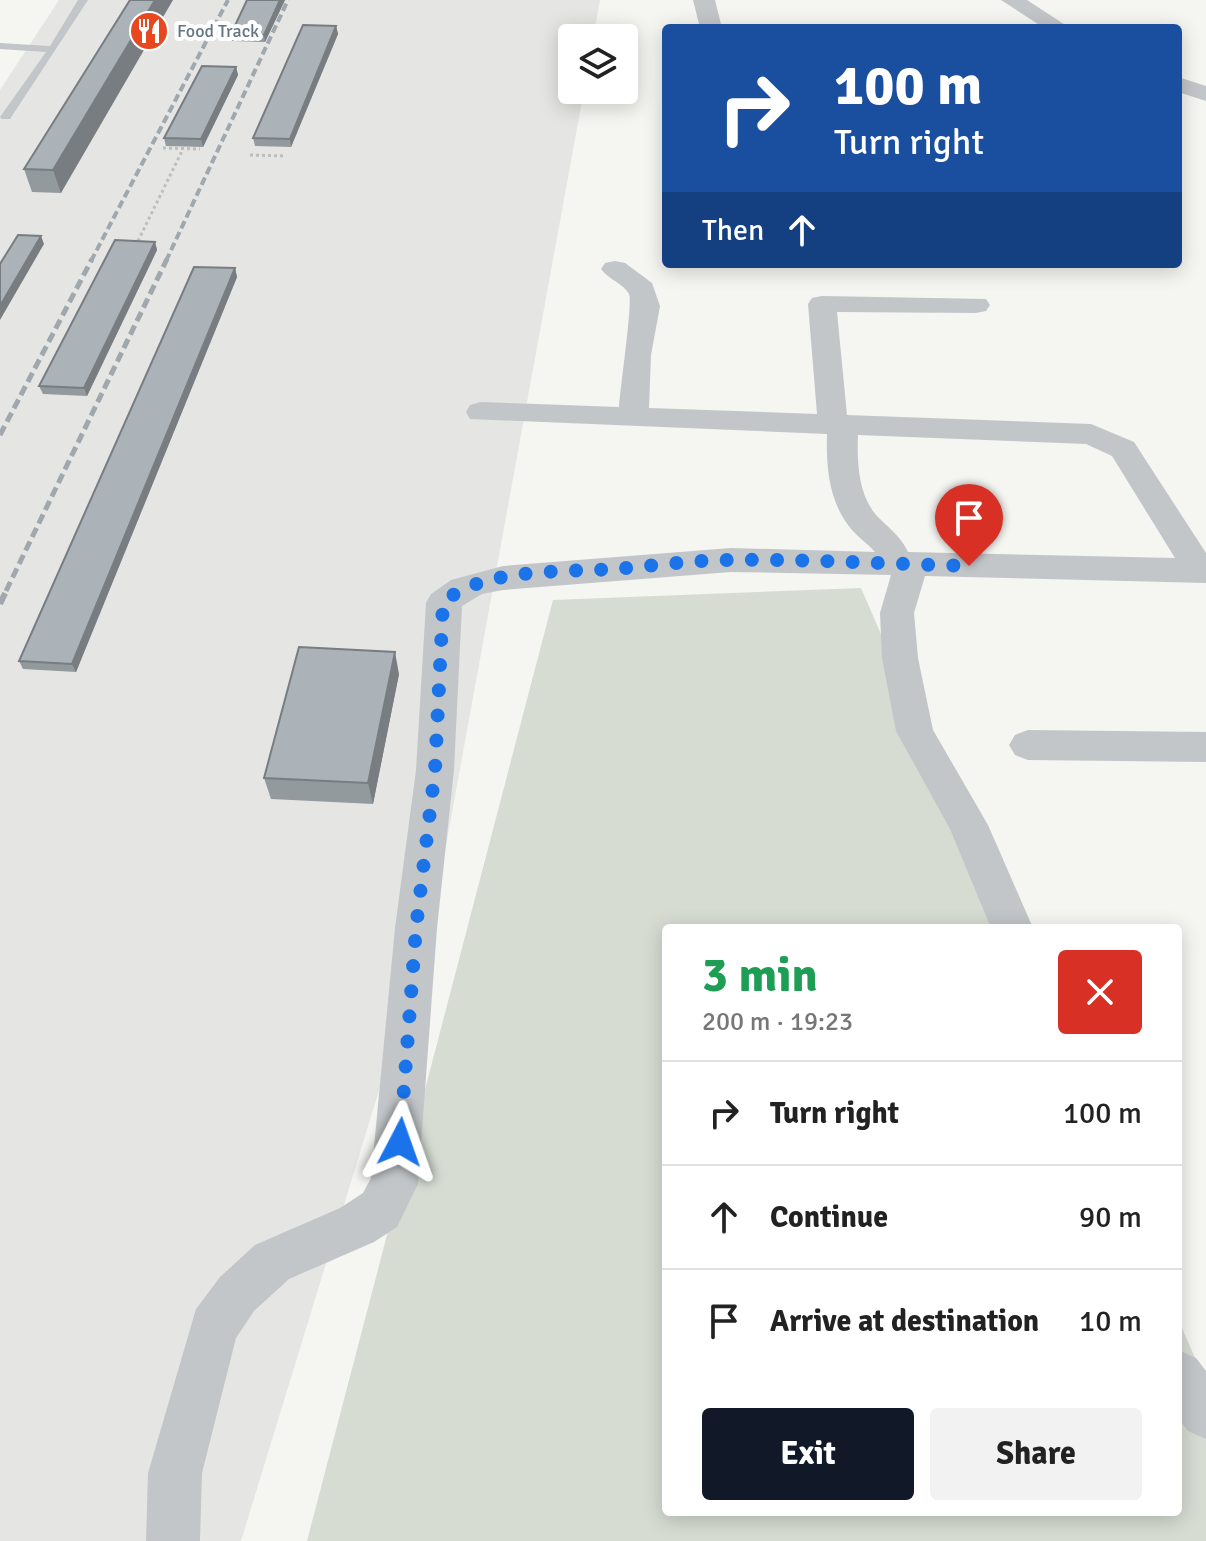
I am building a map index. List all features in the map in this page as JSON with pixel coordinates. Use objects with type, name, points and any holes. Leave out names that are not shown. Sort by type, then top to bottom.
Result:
[{"type":"street","points":[[704,0],[710,24]]},
{"type":"street","points":[[1012,0],[1052,24]]},
{"type":"street","points":[[1182,85],[1206,94]]},
{"type":"street","points":[[615,269],[642,289],[646,306],[637,355],[633,416]]},
{"type":"street","points":[[976,305],[822,304],[849,502],[867,526],[888,539],[903,564],[897,613],[900,658],[915,731],[968,825],[1010,924]]},
{"type":"street","points":[[481,412],[1091,434],[1123,449],[1203,571]]},
{"type":"street","points":[[173,1541],[175,1473],[214,1327],[237,1294],[272,1262],[357,1225],[380,1210],[394,1184],[416,928],[435,770],[443,603],[472,584],[503,578],[679,562],[744,560],[1203,571]]},
{"type":"street","points":[[1028,745],[1206,747]]},
{"type":"street","points":[[1182,1381],[1206,1413]]},
{"type":"lane","points":[[6,117],[83,0]]},
{"type":"lane","points":[[0,46],[53,49]]},
{"type":"path","points":[[163,148],[200,149]]},
{"type":"path","points":[[138,241],[183,149]]},
{"type":"path","points":[[250,155],[285,156]]},
{"type":"path","points":[[127,241],[147,242]]},
{"type":"shaded area","points":[[59,0],[600,0],[596,24],[558,24],[558,104],[581,104],[434,911],[241,1541],[0,1541],[0,90]]},
{"type":"shaded area","points":[[861,588],[1006,924],[662,924],[662,1516],[1182,1516],[1182,1328],[1206,1383],[1206,1541],[307,1541],[553,600]]},
{"type":"building","points":[[130,0],[155,0],[53,170],[24,169]]},
{"type":"building","points":[[247,0],[280,0],[264,35],[231,34]]},
{"type":"building","points":[[303,25],[336,26],[290,139],[253,138]]},
{"type":"building","points":[[202,66],[236,67],[201,139],[164,138]]},
{"type":"building","points":[[18,235],[41,236],[0,306],[0,264]]},
{"type":"building","points":[[115,240],[155,242],[84,388],[39,386]]},
{"type":"building","points":[[194,267],[235,268],[72,664],[19,661]]},
{"type":"building","points":[[299,647],[395,652],[368,783],[264,778]]},
{"type":"railway","points":[[91,261],[228,0]]},
{"type":"railway","points":[[166,261],[288,0]]},
{"type":"railway","points":[[0,435],[92,259]]},
{"type":"railway","points":[[6,591],[167,259]]},
{"type":"railway","points":[[0,604],[7,589]]},
{"type":"place","name":"Food Track","points":[[149,31]]},
{"type":"route","points":[[400,1142],[416,928],[435,770],[443,603],[472,584],[503,578],[679,562],[769,560],[969,566]]}]
